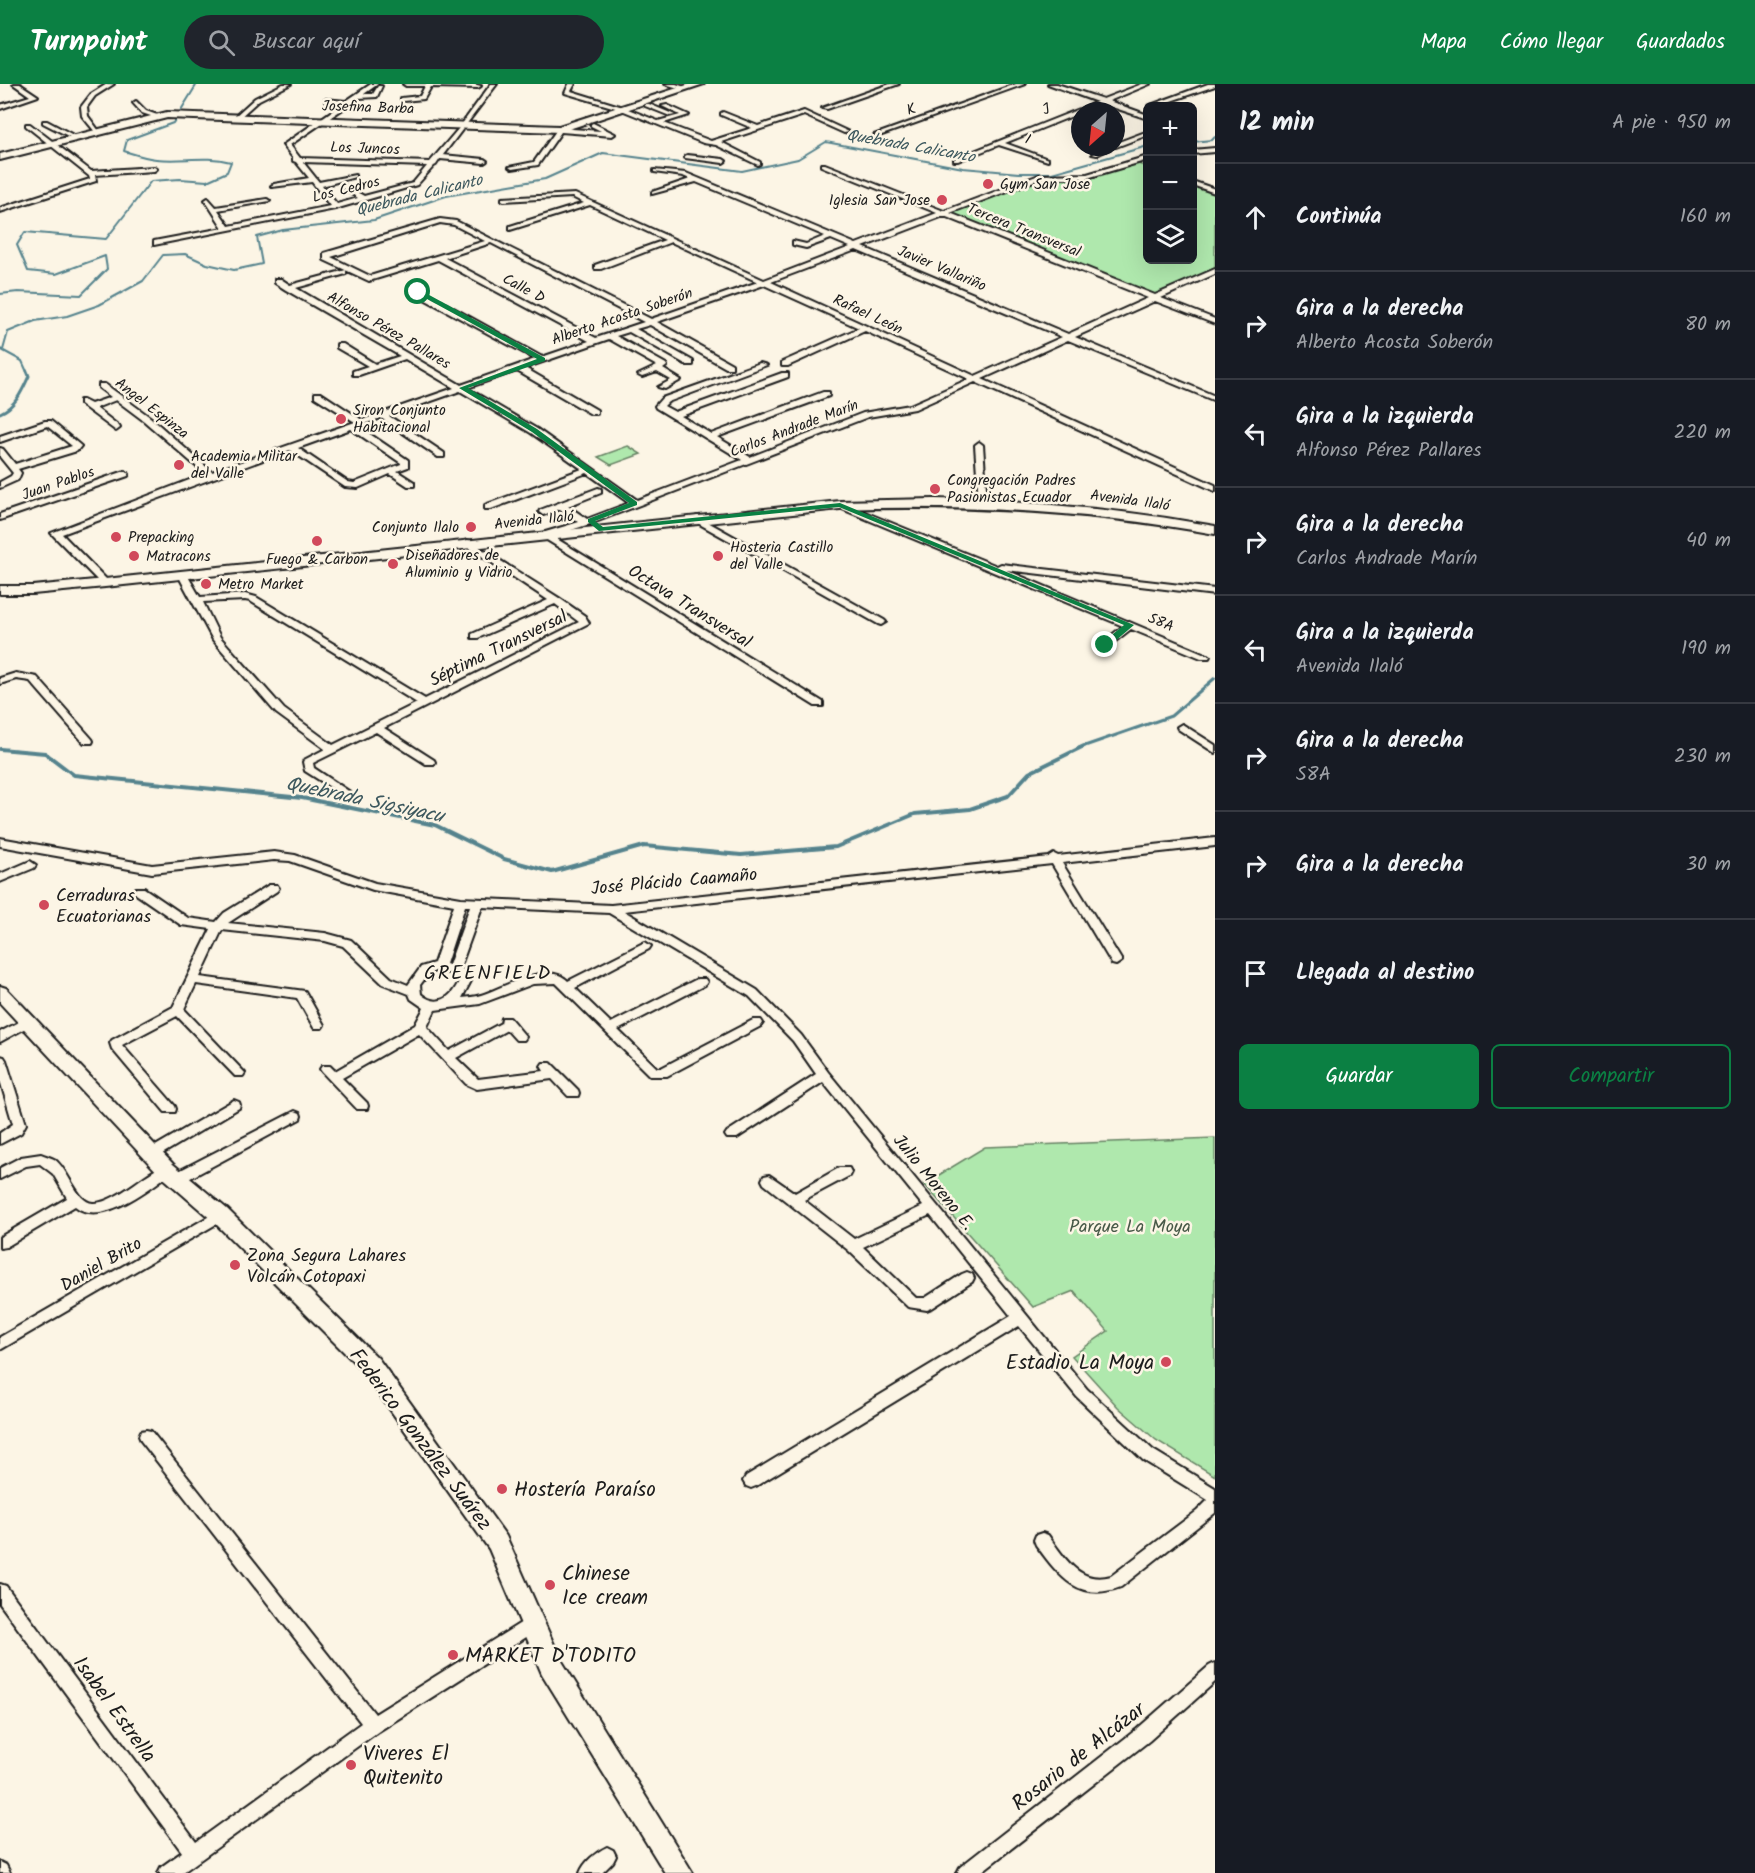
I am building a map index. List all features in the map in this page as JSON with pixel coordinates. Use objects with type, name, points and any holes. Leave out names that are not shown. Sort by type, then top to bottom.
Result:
[{"type":"street","points":[[0,106],[35,95],[16,84]]},
{"type":"street","points":[[96,131],[85,116],[84,107],[93,95],[111,84]]},
{"type":"street","points":[[237,117],[257,99],[288,84]]},
{"type":"street","points":[[409,84],[478,86]]},
{"type":"street","name":"Los Cedros","points":[[157,243],[335,207],[416,184],[440,157],[494,84]]},
{"type":"street","points":[[572,84],[567,92],[621,108],[715,143],[758,163]]},
{"type":"street","points":[[668,84],[685,88]]},
{"type":"street","points":[[512,167],[536,164],[560,130],[699,84]]},
{"type":"street","points":[[825,108],[896,84]]},
{"type":"street","name":"K","points":[[877,135],[1022,84]]},
{"type":"street","points":[[1051,84],[1143,115]]},
{"type":"street","name":"J","points":[[956,160],[1147,84]]},
{"type":"street","points":[[1163,102],[1214,84]]},
{"type":"street","points":[[403,99],[422,98],[429,85]]},
{"type":"street","points":[[335,207],[295,160],[286,145],[347,103],[378,86]]},
{"type":"street","points":[[327,100],[347,103]]},
{"type":"street","points":[[136,104],[144,112],[157,116]]},
{"type":"street","points":[[647,105],[679,118]]},
{"type":"street","points":[[658,123],[686,115],[665,106]]},
{"type":"street","points":[[1135,112],[1143,109]]},
{"type":"street","points":[[705,159],[715,143],[805,113],[846,132]]},
{"type":"street","name":"Josefina Barba","points":[[0,157],[74,136],[172,114],[560,130]]},
{"type":"street","points":[[723,114],[758,128]]},
{"type":"street","points":[[45,122],[74,136]]},
{"type":"street","points":[[0,210],[91,182],[94,179],[90,173],[28,125]]},
{"type":"street","points":[[560,130],[612,134],[593,125]]},
{"type":"street","points":[[1125,142],[1143,135]]},
{"type":"street","name":"I","points":[[1000,143],[1046,160]]},
{"type":"street","points":[[325,161],[331,149]]},
{"type":"street","points":[[1197,152],[1215,150]]},
{"type":"street","points":[[440,157],[484,160]]},
{"type":"street","points":[[687,157],[723,161]]},
{"type":"street","name":"Alberto Acosta Soberón","points":[[105,583],[56,533],[211,475],[765,282],[1041,176],[1095,175],[1130,161],[1143,159]]},
{"type":"street","name":"Los Juncos","points":[[295,160],[434,164]]},
{"type":"street","points":[[1130,161],[1143,165]]},
{"type":"street","name":"Tercera Transversal","points":[[823,165],[1215,321]]},
{"type":"street","points":[[90,173],[154,169]]},
{"type":"street","name":"Javier Vallariño","points":[[656,171],[683,173],[698,179],[1215,399]]},
{"type":"street","points":[[274,186],[315,183],[353,176]]},
{"type":"street","points":[[654,193],[698,179]]},
{"type":"street","points":[[1197,185],[1215,191]]},
{"type":"street","points":[[344,187],[364,199]]},
{"type":"street","name":"Rafael León","points":[[504,199],[568,194],[1215,488]]},
{"type":"street","points":[[208,200],[226,229]]},
{"type":"street","points":[[214,209],[267,201]]},
{"type":"street","points":[[513,228],[590,203]]},
{"type":"street","points":[[491,241],[369,279],[327,258],[327,255],[440,220],[456,223],[650,322],[729,366]]},
{"type":"street","points":[[796,243],[806,246],[832,236]]},
{"type":"street","points":[[598,267],[671,240]]},
{"type":"street","name":"Calle D","points":[[440,258],[596,341]]},
{"type":"street","name":"Carlos Andrade Marín","points":[[592,524],[635,503],[866,415],[912,407],[1215,271]]},
{"type":"street","points":[[289,288],[343,272]]},
{"type":"street","name":"Alfonso Pérez Pallares","points":[[278,281],[534,431],[635,503]]},
{"type":"street","points":[[418,292],[542,360]]},
{"type":"street","points":[[785,364],[866,328]]},
{"type":"street","points":[[630,329],[690,363]]},
{"type":"street","points":[[610,336],[663,366],[642,375]]},
{"type":"street","points":[[340,346],[375,366]]},
{"type":"street","points":[[356,373],[406,356]]},
{"type":"street","points":[[749,459],[659,406],[660,403],[763,365]]},
{"type":"street","points":[[518,368],[594,412]]},
{"type":"street","points":[[658,369],[677,380],[662,387]]},
{"type":"street","points":[[675,415],[785,375]]},
{"type":"street","name":"Angel Espinza","points":[[102,386],[147,419],[211,475]]},
{"type":"street","points":[[711,437],[826,394]]},
{"type":"street","points":[[318,395],[362,423]]},
{"type":"street","points":[[116,428],[86,404],[118,397]]},
{"type":"street","points":[[382,416],[441,455]]},
{"type":"street","points":[[0,439],[48,423],[77,446],[74,449],[14,467]]},
{"type":"street","points":[[291,447],[349,485],[355,486],[402,468],[405,462],[352,426]]},
{"type":"street","points":[[979,444],[983,503]]},
{"type":"street","points":[[0,451],[17,473],[15,478],[0,486]]},
{"type":"street","points":[[488,507],[588,470]]},
{"type":"street","points":[[392,472],[411,484]]},
{"type":"street","name":"Juan Pablos","points":[[0,518],[125,474]]},
{"type":"street","points":[[543,512],[598,491]]},
{"type":"street","name":"Avenida Ilaló","points":[[2,592],[105,583],[545,535],[592,524],[697,519],[840,505],[983,503],[1088,510],[1212,526]]},
{"type":"street","points":[[561,505],[592,524]]},
{"type":"street","name":"S8A","points":[[840,505],[1205,656]]},
{"type":"street","points":[[697,519],[881,622]]},
{"type":"street","name":"Octava Transversal","points":[[545,535],[819,704]]},
{"type":"street","name":"Séptima Transversal","points":[[346,794],[307,765],[376,727],[584,624],[582,618],[468,543]]},
{"type":"street","points":[[985,565],[1215,592]]},
{"type":"street","points":[[183,574],[216,638],[280,711],[332,750]]},
{"type":"street","points":[[197,600],[245,597],[253,599],[424,703]]},
{"type":"street","points":[[475,636],[556,600]]},
{"type":"street","points":[[1105,645],[1130,625]]},
{"type":"street","points":[[0,681],[16,676],[33,679],[88,741]]},
{"type":"street","points":[[376,727],[430,762]]},
{"type":"street","points":[[1182,727],[1215,750]]},
{"type":"street","name":"José Plácido Caamaño","points":[[0,842],[152,869],[274,856],[291,858],[373,886],[461,902],[611,909],[1054,858],[1215,842]]},
{"type":"street","points":[[1054,858],[1116,961]]},
{"type":"street","points":[[0,878],[30,865]]},
{"type":"street","points":[[170,1108],[116,1046],[116,1043],[178,1010],[218,927],[228,916],[273,888]]},
{"type":"street","points":[[140,891],[185,922],[338,940],[356,948],[387,981],[413,991],[418,1000],[431,1005],[477,1000],[540,977],[550,976],[568,986],[646,1068],[654,1073],[663,1073],[757,1023]]},
{"type":"street","points":[[439,966],[461,902]]},
{"type":"street","points":[[454,969],[477,904]]},
{"type":"street","name":"Julio Moreno E.","points":[[611,909],[753,993],[797,1038],[824,1075],[1082,1393],[1148,1455],[1215,1496]]},
{"type":"street","points":[[568,986],[645,946]]},
{"type":"street","points":[[413,991],[419,975],[425,970],[439,966],[454,969],[465,981],[459,997],[447,1004]]},
{"type":"street","points":[[194,980],[300,994],[304,997],[318,1026]]},
{"type":"street","points":[[609,1029],[701,982]]},
{"type":"street","name":"Federico González Suárez","points":[[0,992],[165,1168],[220,1215],[370,1364],[498,1543],[551,1666],[680,1873]]},
{"type":"street","points":[[462,992],[477,1000]]},
{"type":"street","points":[[362,1106],[330,1073],[420,1028],[431,1005]]},
{"type":"street","points":[[178,1010],[239,1073]]},
{"type":"street","points":[[0,1038],[27,1022]]},
{"type":"street","points":[[447,1057],[507,1022],[520,1036]]},
{"type":"street","points":[[420,1028],[470,1081],[477,1084],[551,1070],[573,1093]]},
{"type":"street","points":[[0,1060],[20,1124],[16,1130],[0,1139]]},
{"type":"street","points":[[732,1135],[824,1075]]},
{"type":"street","points":[[165,1168],[234,1105]]},
{"type":"street","points":[[0,1174],[30,1159],[45,1160],[56,1168],[76,1199],[85,1207],[102,1207],[165,1168],[294,1116]]},
{"type":"street","points":[[794,1200],[844,1172]]},
{"type":"street","points":[[769,1180],[853,1246],[914,1303],[927,1304],[968,1278]]},
{"type":"street","points":[[1,1243],[76,1199]]},
{"type":"street","points":[[853,1246],[932,1208]]},
{"type":"street","name":"Daniel Brito","points":[[0,1344],[220,1215]]},
{"type":"street","points":[[751,1481],[1022,1317]]},
{"type":"street","points":[[146,1436],[374,1725]]},
{"type":"street","points":[[1042,1540],[1074,1578],[1086,1586],[1102,1587],[1132,1569],[1202,1516],[1215,1503]]},
{"type":"street","name":"Isabel Estrella","points":[[0,1591],[194,1854]]},
{"type":"street","points":[[167,1873],[374,1725],[533,1624]]},
{"type":"street","name":"Rosario de Alcázar","points":[[966,1873],[1143,1735],[1215,1671]]},
{"type":"street","points":[[589,1873],[608,1857]]},
{"type":"green space","points":[[1130,161],[1143,166],[1143,264],[1197,264],[1197,184],[1215,191],[1215,271],[1155,298],[944,213],[1041,176],[1082,177]]},
{"type":"green space","points":[[628,446],[641,454],[611,465],[598,457]]},
{"type":"green space","name":"Parque La Moya","points":[[1215,1138],[1215,1476],[1156,1440],[1118,1407],[1072,1356],[1108,1331],[1074,1291],[1033,1307],[924,1184],[985,1147]]},
{"type":"waterway","points":[[0,294],[18,292],[81,295],[107,269],[105,256],[56,274],[28,271],[17,245],[25,232],[106,239],[151,181],[180,179],[207,181],[227,172],[231,162],[212,159],[156,159],[124,151],[127,140],[173,123],[197,84]]},
{"type":"waterway","name":"Quebrada Calicanto","points":[[1197,142],[1212,140],[1215,137]]},
{"type":"waterway","name":"Quebrada Calicanto","points":[[3,350],[8,332],[35,321],[67,316],[99,305],[143,281],[163,255],[185,254],[207,264],[234,270],[262,264],[257,237],[283,230],[374,220],[446,196],[545,179],[603,153],[742,171],[798,159],[826,142],[963,168],[1019,173],[1052,173],[1143,147]]},
{"type":"waterway","points":[[0,349],[22,361],[27,372]]},
{"type":"waterway","points":[[0,413],[18,398],[29,376],[27,371]]},
{"type":"waterway","name":"Quebrada Sigsiyacu","points":[[1082,747],[1171,716],[1215,678]]},
{"type":"waterway","name":"Quebrada Sigsiyacu","points":[[0,749],[45,753],[74,775],[302,798],[435,825],[504,859],[552,872],[644,846],[741,855],[836,847],[915,814],[970,809],[1008,796],[1029,773],[1082,747]]},
{"type":"place","name":"Gym San Jose","points":[[988,184]]},
{"type":"place","name":"Iglesia San Jose","points":[[942,200]]},
{"type":"place","name":"Siron Conjunto Habitacional","points":[[341,419]]},
{"type":"place","name":"Academia Militar del Valle","points":[[179,465]]},
{"type":"place","name":"Congregación Padres Pasionistas Ecuador","points":[[935,489]]},
{"type":"place","name":"Conjunto Ilalo","points":[[471,527]]},
{"type":"place","name":"Prepacking","points":[[116,537]]},
{"type":"place","name":"Fuego & Carbon","points":[[317,541]]},
{"type":"place","name":"Matracons","points":[[134,556]]},
{"type":"place","name":"Hosteria Castillo del Valle","points":[[718,556]]},
{"type":"place","name":"Diseñadores de Aluminio y Vidrio","points":[[393,564]]},
{"type":"place","name":"Metro Market","points":[[206,584]]},
{"type":"place","name":"Cerraduras Ecuatorianas","points":[[44,905]]},
{"type":"place","name":"Zona Segura Lahares Volcán Cotopaxi","points":[[235,1265]]},
{"type":"place","name":"Estadio La Moya","points":[[1166,1362]]},
{"type":"place","name":"Hostería Paraíso","points":[[502,1489]]},
{"type":"place","name":"Chinese Ice cream","points":[[550,1585]]},
{"type":"place","name":"MARKET D'TODITO","points":[[453,1655]]},
{"type":"place","name":"Viveres El Quitenito","points":[[351,1765]]},
{"type":"district","name":"GREENFIELD","points":[[488,972]]},
{"type":"route","points":[[418,292],[542,360],[463,388],[534,431],[635,503],[590,520],[602,529],[840,505],[1130,625],[1105,645]]}]
